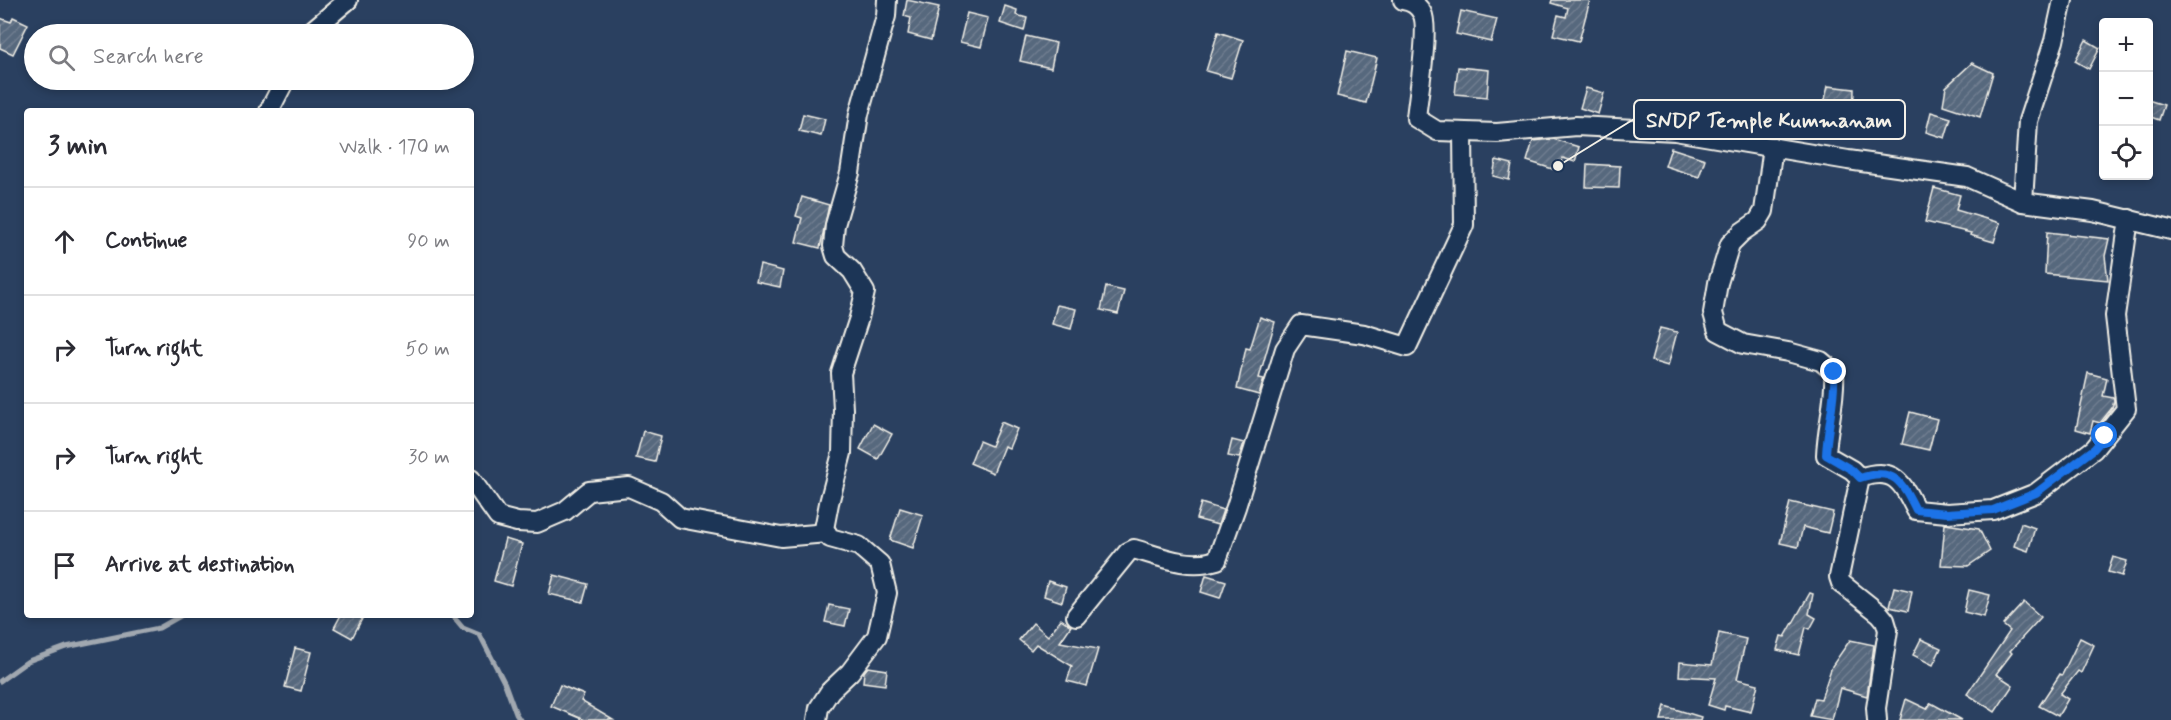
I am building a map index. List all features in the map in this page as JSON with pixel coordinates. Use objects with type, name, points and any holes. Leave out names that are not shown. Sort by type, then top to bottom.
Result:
[{"type":"street","points":[[320,24],[348,0]]},
{"type":"street","points":[[816,720],[819,708],[830,691],[850,672],[877,636],[886,593],[880,564],[859,546],[830,538],[824,529],[842,453],[841,373],[865,292],[852,271],[836,256],[833,246],[835,225],[850,173],[859,114],[886,16],[887,0]]},
{"type":"street","points":[[1403,0],[1412,2],[1423,14],[1425,42],[1416,118],[1437,131],[1497,133],[1576,126],[1675,130],[1967,177],[2023,202],[2093,211],[2171,230]]},
{"type":"street","points":[[2023,202],[2028,121],[2054,41],[2063,0]]},
{"type":"street","points":[[271,108],[280,90]]},
{"type":"street","points":[[1076,616],[1128,552],[1134,549],[1179,562],[1206,563],[1217,560],[1236,507],[1285,349],[1301,325],[1364,334],[1407,347],[1464,225],[1463,132]]},
{"type":"street","points":[[1773,147],[1764,211],[1758,221],[1730,244],[1718,283],[1713,313],[1718,331],[1743,344],[1821,360],[1834,372],[1835,390],[1826,455],[1852,470],[1860,478]]},
{"type":"street","points":[[1860,478],[1877,472],[1887,474],[1905,487],[1916,510],[1947,513],[1993,510],[2036,493],[2094,449],[2126,409],[2115,316],[2129,219]]},
{"type":"street","points":[[1860,478],[1839,577],[1841,583],[1880,614],[1888,630],[1876,708],[1877,720]]},
{"type":"street","points":[[474,483],[498,517],[517,522],[537,523],[565,511],[589,491],[629,487],[661,501],[680,518],[782,537],[827,533]]},
{"type":"building","points":[[907,0],[939,7],[931,40],[908,34],[911,18],[904,16]]},
{"type":"building","points":[[1552,0],[1590,0],[1579,41],[1553,35],[1558,15],[1566,17],[1568,8],[1551,3]]},
{"type":"building","points":[[1005,6],[1017,10],[1016,15],[1027,18],[1024,31],[1000,23]]},
{"type":"building","points":[[1461,11],[1497,19],[1491,42],[1456,34]]},
{"type":"building","points":[[967,13],[988,18],[981,47],[960,42]]},
{"type":"building","points":[[13,17],[28,24],[24,24],[24,32],[13,54],[0,48],[0,18],[11,22]]},
{"type":"building","points":[[1218,32],[1243,40],[1231,78],[1206,71]]},
{"type":"building","points":[[1026,36],[1056,43],[1051,68],[1020,61]]},
{"type":"building","points":[[2086,40],[2099,47],[2089,69],[2075,61]]},
{"type":"building","points":[[1347,51],[1377,58],[1366,103],[1337,96]]},
{"type":"building","points":[[1972,63],[1993,73],[1980,117],[1943,105],[1946,87]]},
{"type":"building","points":[[1458,67],[1489,70],[1487,97],[1455,94]]},
{"type":"building","points":[[1828,86],[1854,89],[1853,123],[1822,112]]},
{"type":"building","points":[[1586,88],[1604,93],[1598,114],[1580,108]]},
{"type":"building","points":[[2153,102],[2164,105],[2159,120],[2153,118]]},
{"type":"building","points":[[1931,112],[1951,118],[1945,138],[1926,132]]},
{"type":"building","points":[[803,114],[825,119],[821,136],[799,131]]},
{"type":"building","points":[[1553,139],[1579,147],[1575,162],[1563,158],[1559,171],[1527,161],[1533,141]]},
{"type":"building","points":[[1671,148],[1705,159],[1699,177],[1665,166]]},
{"type":"building","points":[[1496,160],[1512,164],[1509,180],[1493,176]]},
{"type":"building","points":[[1587,164],[1620,166],[1619,188],[1586,187]]},
{"type":"building","points":[[1934,188],[1960,195],[1956,210],[2000,223],[1994,242],[1970,235],[1971,233],[1925,222]]},
{"type":"building","points":[[802,197],[829,205],[820,248],[796,242],[802,218],[796,216]]},
{"type":"building","points":[[2047,232],[2109,239],[2105,256],[2108,280],[2045,274]]},
{"type":"building","points":[[760,265],[783,271],[780,287],[756,282]]},
{"type":"building","points":[[1106,287],[1124,291],[1118,314],[1101,310]]},
{"type":"building","points":[[1057,305],[1076,309],[1071,329],[1052,324]]},
{"type":"building","points":[[1260,317],[1275,322],[1259,378],[1264,379],[1259,395],[1237,389],[1246,348],[1250,349]]},
{"type":"building","points":[[1660,328],[1677,332],[1668,366],[1651,361]]},
{"type":"building","points":[[2088,373],[2107,378],[2103,396],[2113,398],[2114,401],[2112,408],[2100,423],[2093,421],[2090,433],[2076,429]]},
{"type":"building","points":[[1910,412],[1937,419],[1929,450],[1902,444]]},
{"type":"building","points":[[1001,422],[1017,429],[1009,448],[1004,446],[993,473],[970,463],[979,441],[991,446]]},
{"type":"building","points":[[873,424],[892,434],[878,459],[860,449]]},
{"type":"building","points":[[643,431],[661,436],[655,462],[636,458]]},
{"type":"building","points":[[1232,440],[1244,443],[1239,458],[1228,456]]},
{"type":"building","points":[[1790,502],[1833,512],[1828,533],[1803,527],[1798,547],[1780,543]]},
{"type":"building","points":[[1201,503],[1223,510],[1218,525],[1196,519]]},
{"type":"building","points":[[900,508],[923,515],[913,548],[890,540]]},
{"type":"building","points":[[2021,523],[2035,528],[2028,551],[2014,546]]},
{"type":"building","points":[[1945,524],[1979,529],[1990,551],[1968,566],[1941,565]]},
{"type":"building","points":[[505,539],[522,544],[511,586],[494,581]]},
{"type":"building","points":[[2113,557],[2127,561],[2122,576],[2108,572]]},
{"type":"building","points":[[554,575],[588,584],[583,602],[549,594]]},
{"type":"building","points":[[1206,575],[1226,581],[1220,598],[1201,592]]},
{"type":"building","points":[[1048,581],[1066,587],[1062,602],[1044,596]]},
{"type":"building","points":[[1894,587],[1912,591],[1908,611],[1889,607]]},
{"type":"building","points":[[1969,590],[1990,595],[1984,617],[1964,612]]},
{"type":"building","points":[[1810,593],[1813,594],[1809,614],[1816,618],[1810,629],[1806,627],[1799,655],[1777,650],[1781,636],[1785,637]]},
{"type":"building","points":[[2024,602],[2041,617],[2010,651],[2012,653],[1996,674],[2013,685],[1995,712],[1967,694],[2010,631],[2003,625]]},
{"type":"building","points":[[829,605],[849,609],[845,626],[825,622]]},
{"type":"building","points":[[339,618],[362,618],[352,638],[334,628]]},
{"type":"building","points":[[1061,619],[1071,626],[1060,642],[1098,649],[1087,686],[1067,681],[1072,666],[1036,644],[1031,650],[1019,640],[1033,623],[1048,636]]},
{"type":"building","points":[[1719,633],[1746,639],[1737,679],[1758,684],[1751,712],[1725,706],[1724,710],[1708,705],[1716,678],[1679,676],[1680,662],[1712,665]]},
{"type":"building","points":[[2080,638],[2094,645],[2081,673],[2078,671],[2060,694],[2068,699],[2058,716],[2039,706],[2060,674],[2062,675]]},
{"type":"building","points":[[1921,639],[1941,648],[1933,665],[1913,655]]},
{"type":"building","points":[[1850,640],[1874,645],[1867,696],[1840,688],[1832,720],[1810,716],[1815,698],[1821,699],[1832,666]]},
{"type":"building","points":[[295,648],[311,652],[301,691],[285,687]]},
{"type":"building","points":[[868,667],[887,670],[885,685],[863,682],[864,672]]},
{"type":"building","points":[[560,685],[584,695],[581,701],[613,720],[584,720],[551,706]]},
{"type":"building","points":[[1906,699],[1927,709],[1931,703],[1962,720],[1900,720]]},
{"type":"building","points":[[1665,706],[1701,717],[1700,720],[1661,720]]},
{"type":"waterway","points":[[0,681],[28,661],[66,647],[159,628],[177,618]]},
{"type":"waterway","points":[[455,618],[463,628],[480,635],[520,720]]},
{"type":"place","name":"SNDP Temple Kummanam","points":[[1558,166]]},
{"type":"route","points":[[1834,372],[1835,390],[1826,455],[1852,470],[1860,478],[1877,472],[1887,474],[1905,487],[1916,510],[1947,513],[1993,510],[2036,493],[2094,449],[2105,436]]}]
